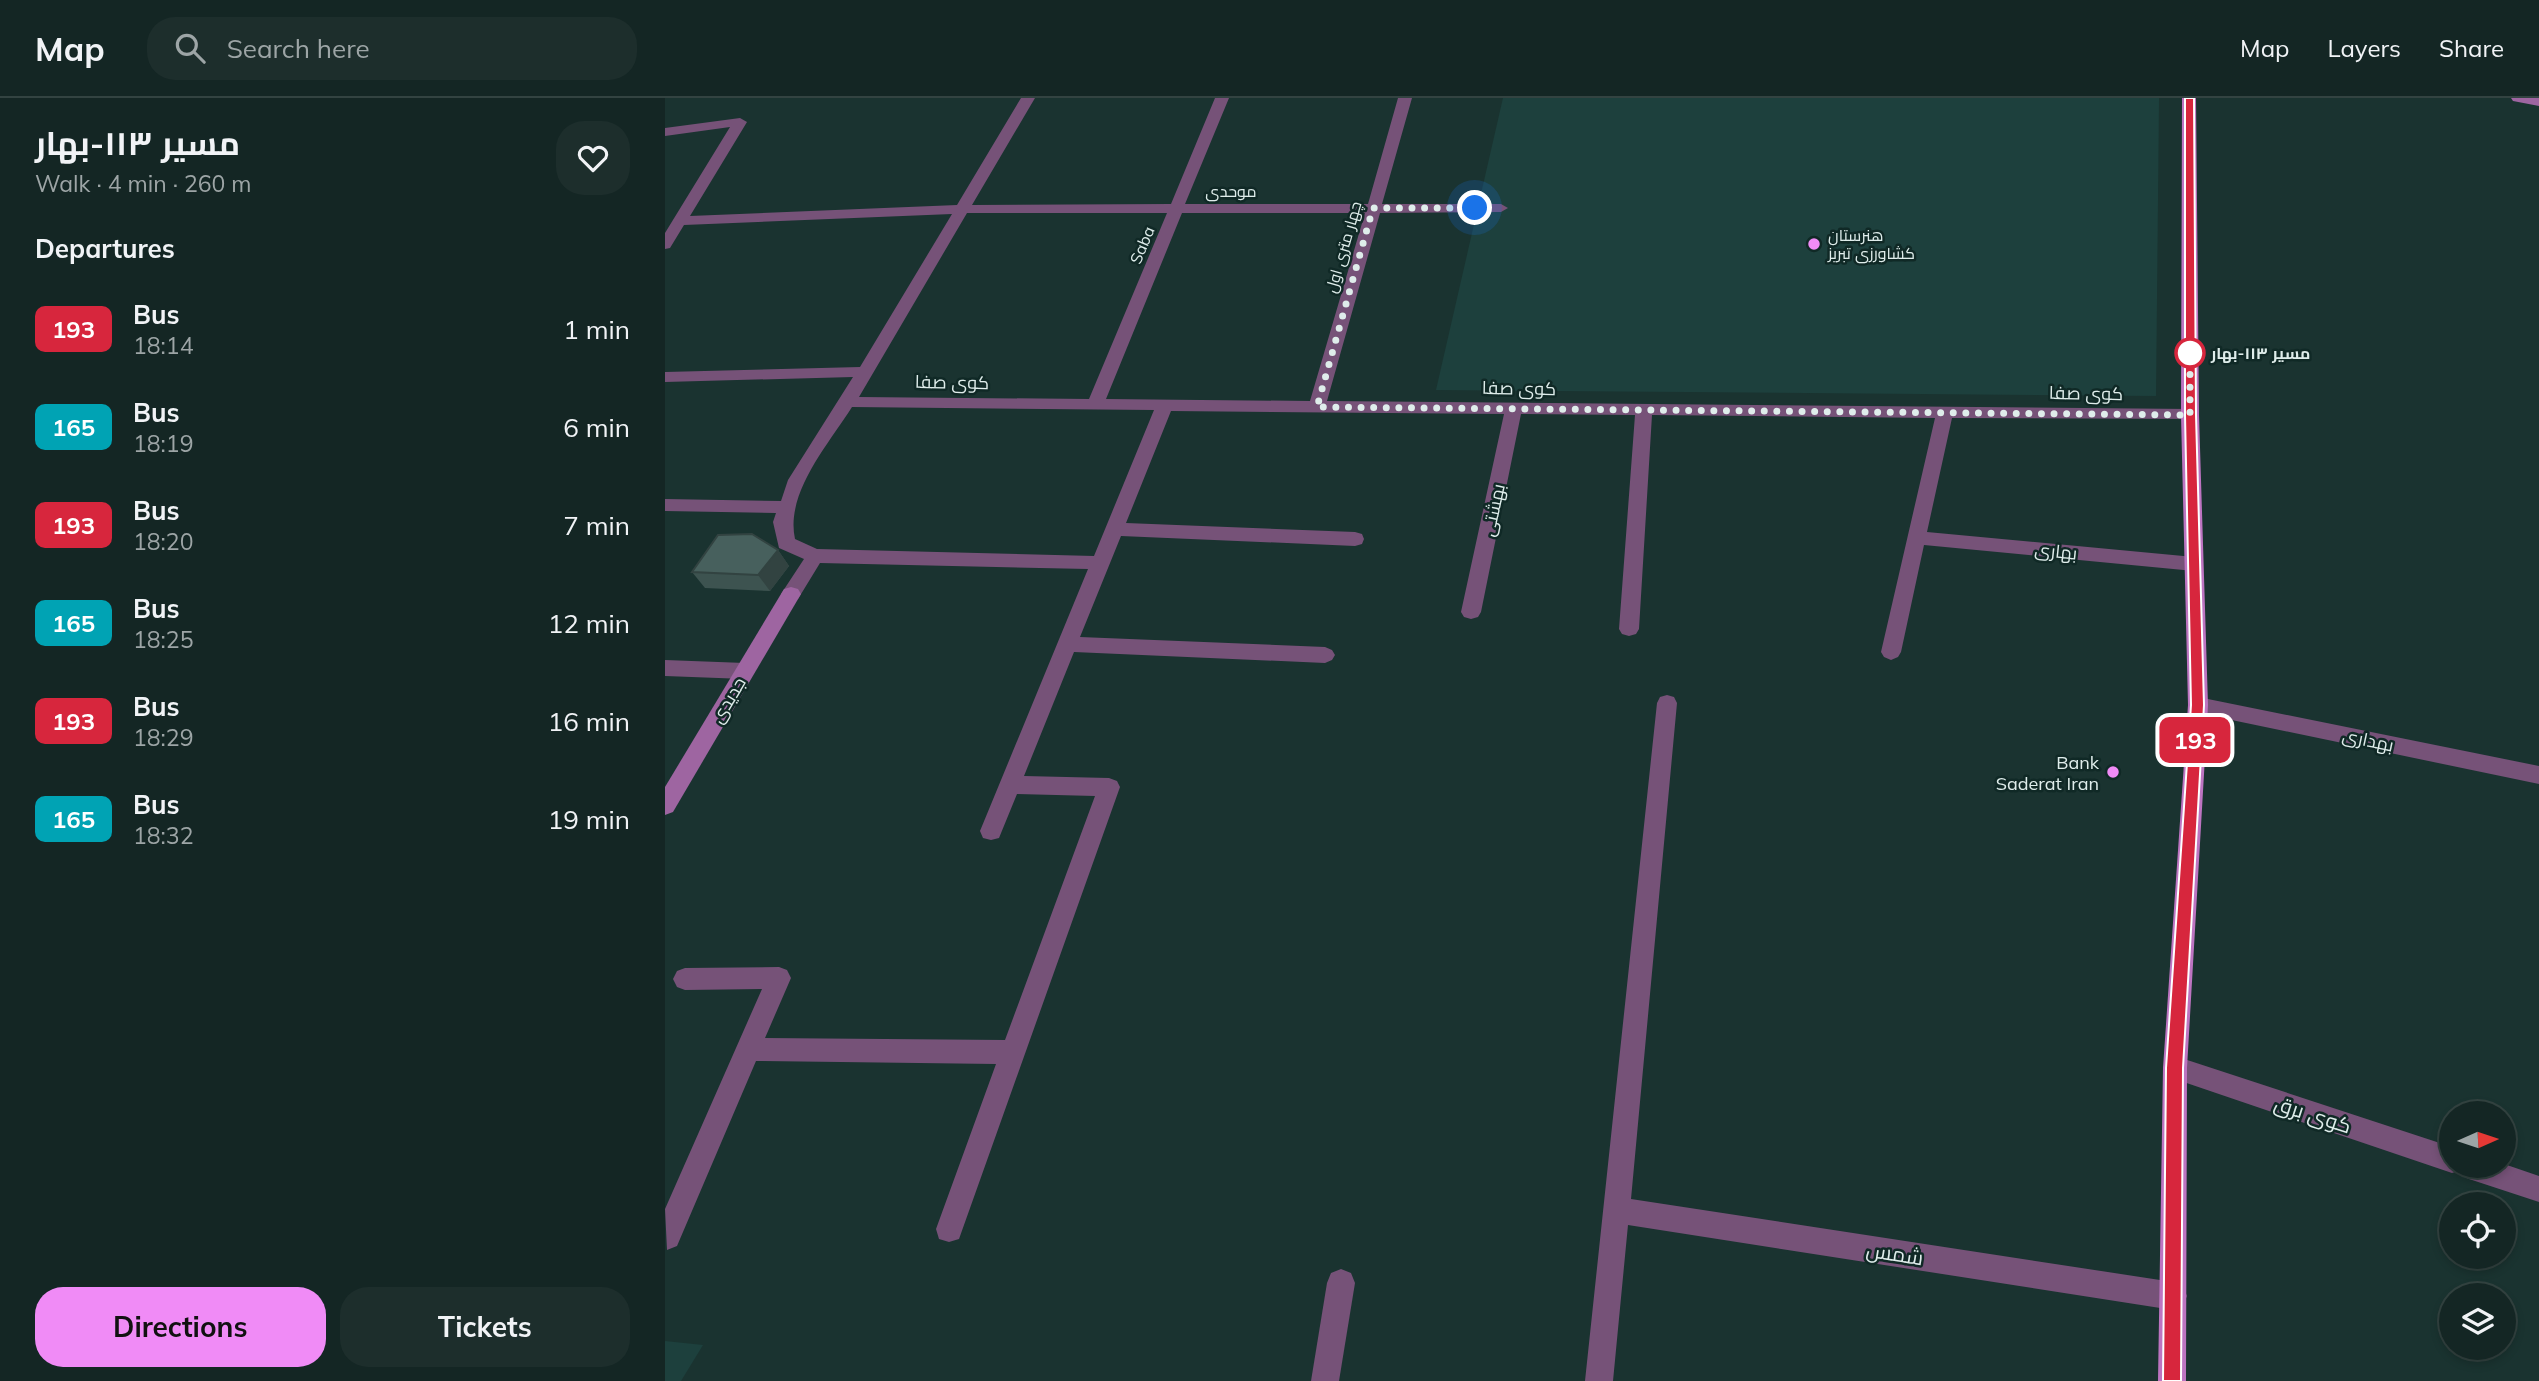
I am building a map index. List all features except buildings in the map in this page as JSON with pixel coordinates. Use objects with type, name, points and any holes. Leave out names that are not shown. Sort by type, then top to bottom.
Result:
[{"type":"main road","points":[[2172,1381],[2175,1068],[2198,705],[2190,415],[2189,98]]},
{"type":"street","points":[[1028,98],[847,402],[797,480],[785,507],[782,522],[786,543],[815,556],[1101,563]]},
{"type":"street","name":"Saba","points":[[1095,405],[1222,98]]},
{"type":"street","name":"چهار متری اول","points":[[1317,407],[1405,98]]},
{"type":"street","points":[[2518,98],[2539,102]]},
{"type":"street","points":[[665,132],[740,122],[665,245]]},
{"type":"street","name":"موحدی","points":[[679,221],[962,209],[1501,208]]},
{"type":"street","points":[[665,377],[865,372]]},
{"type":"street","name":"کوی صفا","points":[[847,402],[2190,415]]},
{"type":"street","points":[[991,831],[1165,405]]},
{"type":"street","name":"بهشتی","points":[[1471,612],[1514,409]]},
{"type":"street","points":[[1629,629],[1644,410]]},
{"type":"street","points":[[1891,652],[1945,413]]},
{"type":"street","points":[[665,505],[785,507]]},
{"type":"street","points":[[1114,529],[1355,539]]},
{"type":"street","name":"بهاری","points":[[1917,538],[2195,564]]},
{"type":"street","name":"جدیدی","points":[[665,806],[815,556]]},
{"type":"street","points":[[1067,644],[1325,655]]},
{"type":"street","points":[[665,668],[745,671]]},
{"type":"street","points":[[1599,1381],[1667,703]]},
{"type":"street","name":"بهداری","points":[[2198,705],[2539,775]]},
{"type":"street","points":[[949,1229],[1109,787],[1009,785]]},
{"type":"street","points":[[667,1236],[779,978],[685,979]]},
{"type":"street","points":[[748,1049],[1012,1052]]},
{"type":"street","name":"کوی برق","points":[[2175,1068],[2439,1156]]},
{"type":"street","points":[[2506,1178],[2539,1189]]},
{"type":"street","name":"شمس","points":[[1616,1210],[2173,1296]]},
{"type":"street","points":[[1325,1381],[1341,1283]]},
{"type":"shaded area","name":"هنرستان کشاورزی تبریز","points":[[1503,98],[2159,98],[2156,396],[1436,390]]},
{"type":"shaded area","points":[[665,1341],[703,1345],[681,1381],[665,1381]]},
{"type":"bus line","name":"193","points":[[2172,1381],[2175,1068],[2198,705],[2190,415],[2189,98]]},
{"type":"place","name":"هنرستان کشاورزی تبریز","points":[[1814,244]]},
{"type":"place","name":"مسیر ۱۱۳-بهار","points":[[2190,353]]},
{"type":"place","name":"Bank Saderat Iran","points":[[2113,772]]},
{"type":"route","points":[[1475,208],[1373,208],[1317,407],[2190,415],[2190,353]]}]
